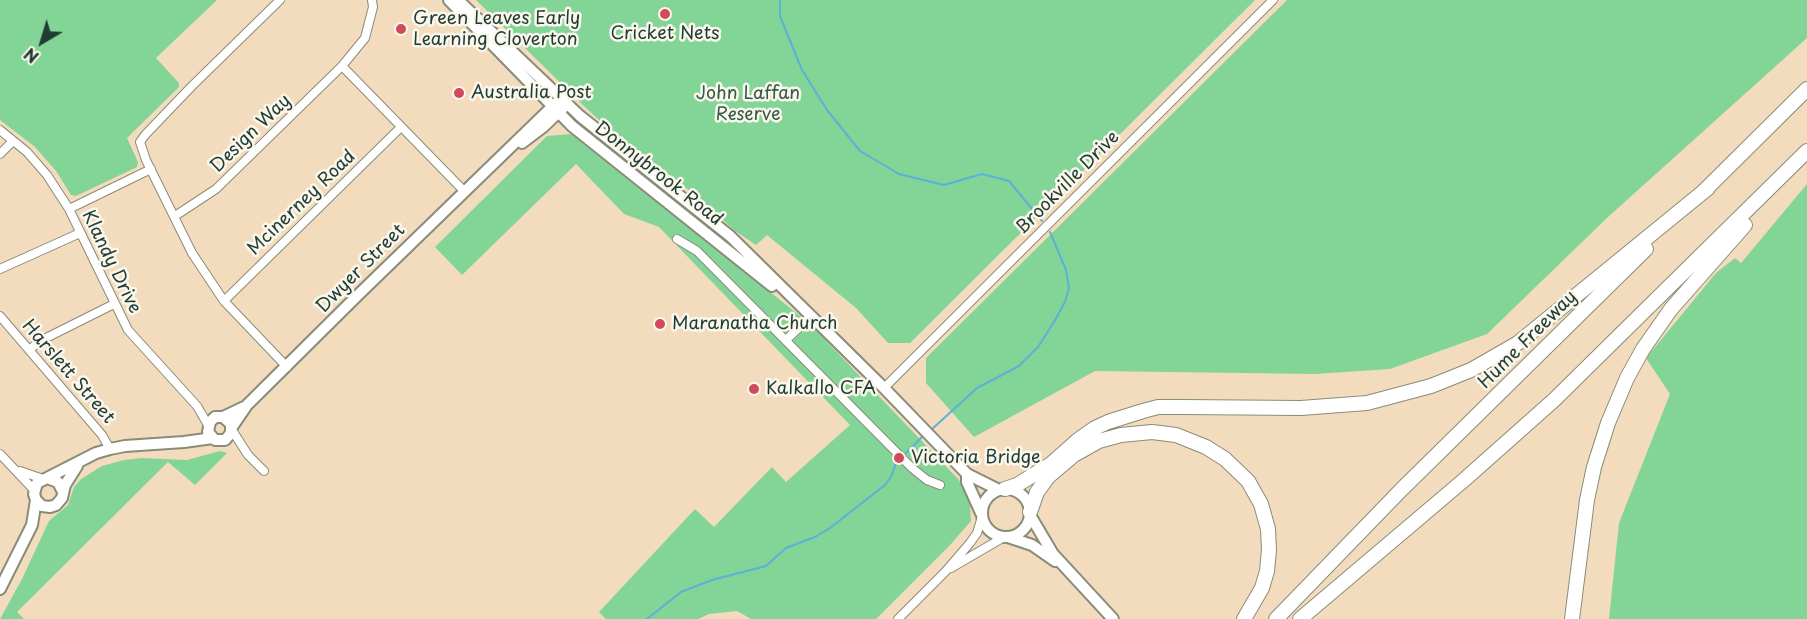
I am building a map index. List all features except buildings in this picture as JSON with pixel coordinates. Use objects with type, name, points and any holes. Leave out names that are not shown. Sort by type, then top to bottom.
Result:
[{"type":"highway","name":"Hume Freeway","points":[[1279,615],[1402,489],[1807,89]]},
{"type":"highway","points":[[1300,619],[1546,408],[1807,152]]},
{"type":"highway","points":[[1572,619],[1587,500],[1594,467],[1608,423],[1627,378],[1643,349],[1671,309],[1807,152]]},
{"type":"highway","points":[[1002,489],[1017,485],[1051,464],[1095,428],[1158,407],[1301,408],[1352,405],[1398,396],[1451,378],[1518,343],[1708,188]]},
{"type":"highway","points":[[1030,514],[1037,492],[1048,477],[1074,455],[1099,441],[1121,435],[1152,432],[1176,435],[1195,442],[1217,453],[1242,474],[1254,491],[1265,516],[1269,542],[1267,571],[1262,588],[1244,619]]},
{"type":"main road","name":"Donnybrook Road","points":[[448,0],[555,110],[598,148],[808,313]]},
{"type":"main road","name":"Donnybrook Road","points":[[458,0],[601,134],[730,236],[885,388],[967,474],[1002,489]]},
{"type":"main road","name":"Dwyer Street","points":[[232,428],[247,405],[358,295],[500,158],[534,134],[555,110],[567,104]]},
{"type":"main road","name":"Dwyer Street","points":[[221,417],[247,405]]},
{"type":"main road","points":[[221,417],[229,421],[232,428],[230,436],[218,441],[210,431],[212,419],[221,417]]},
{"type":"main road","points":[[32,525],[37,483],[45,478],[96,453],[110,449],[184,442],[210,431]]},
{"type":"main road","points":[[0,589],[32,525],[50,507],[58,504],[70,475],[81,462]]},
{"type":"main road","name":"Donnybrook Road","points":[[967,474],[968,482],[982,515]]},
{"type":"main road","points":[[45,478],[58,482],[63,492]]},
{"type":"main road","points":[[1073,578],[1032,545],[998,535],[987,528],[982,515],[986,499],[1002,489],[1012,490],[1025,498],[1030,514],[1053,554],[1113,619]]},
{"type":"main road","points":[[35,495],[42,506],[50,507]]},
{"type":"main road","points":[[1005,537],[1020,532],[1028,522],[1030,514]]},
{"type":"street","points":[[279,0],[141,139],[140,146],[192,253],[224,301],[287,367]]},
{"type":"street","name":"Design Way","points":[[175,216],[216,189],[342,66],[365,38],[373,7],[372,0]]},
{"type":"street","name":"Brookville Drive","points":[[885,388],[1273,0]]},
{"type":"street","points":[[342,66],[465,192]]},
{"type":"street","name":"Mcinerney Road","points":[[224,301],[400,127]]},
{"type":"street","name":"Klandy Drive","points":[[0,130],[39,164],[69,209],[128,330],[197,406],[210,431]]},
{"type":"street","points":[[0,154],[13,141]]},
{"type":"street","points":[[69,209],[151,169]]},
{"type":"street","points":[[0,269],[80,232]]},
{"type":"street","name":"Donnybrook Road","points":[[677,239],[697,251],[908,464],[920,475],[940,485]]},
{"type":"street","points":[[29,350],[40,341],[114,304]]},
{"type":"street","points":[[786,340],[808,313]]},
{"type":"street","name":"Harslett Street","points":[[0,316],[102,435],[110,449]]},
{"type":"street","name":"Klandy Drive","points":[[197,406],[221,417]]},
{"type":"street","points":[[232,428],[248,455],[264,471]]},
{"type":"street","points":[[225,440],[244,447]]},
{"type":"street","points":[[0,454],[16,469],[35,495]]},
{"type":"street","points":[[16,469],[26,475],[45,478]]},
{"type":"street","points":[[898,619],[945,572],[977,533],[982,515]]},
{"type":"street","points":[[945,572],[1005,537]]},
{"type":"green space","points":[[0,0],[217,0],[156,58],[179,83],[179,87],[127,138],[138,162],[137,167],[76,196],[71,195],[56,171],[35,147],[0,120]]},
{"type":"green space","name":"John Laffan Reserve","points":[[476,0],[1255,0],[910,343],[888,343],[856,308],[767,235],[756,245],[734,230],[694,194],[611,131]]},
{"type":"green space","points":[[1287,0],[1807,0],[1807,38],[1608,217],[1487,334],[1390,369],[1315,374],[1095,371],[974,437],[926,383],[926,358]]},
{"type":"green space","points":[[571,134],[809,323],[959,480],[970,505],[971,521],[876,619],[751,619],[737,611],[709,614],[698,619],[606,619],[599,612],[695,509],[714,527],[772,467],[786,482],[850,425],[659,227],[624,214],[576,164],[462,275],[435,247],[547,136]]},
{"type":"green space","points":[[1807,184],[1807,619],[1609,619],[1619,523],[1670,394],[1646,358],[1716,273],[1735,258],[1741,263]]},
{"type":"green space","points":[[220,451],[227,453],[195,485],[168,462],[17,612],[24,619],[0,619],[49,521],[68,505],[74,487],[81,479],[102,466],[124,460],[141,458],[187,460]]},
{"type":"waterway","points":[[780,0],[780,16],[802,70],[827,110],[860,151],[899,174],[944,185],[982,174],[1009,181],[1042,221]]},
{"type":"waterway","points":[[931,430],[977,388],[1019,366],[1038,347],[1054,322],[1065,302],[1069,288],[1066,270],[1050,232]]},
{"type":"waterway","points":[[647,619],[681,592],[712,580],[766,566],[786,548],[815,537],[830,528],[885,485],[896,463],[924,435]]},
{"type":"place","name":"Cricket Nets","points":[[665,14]]},
{"type":"place","name":"Green Leaves Early Learning Cloverton","points":[[401,29]]},
{"type":"place","name":"Australia Post","points":[[459,93]]},
{"type":"place","name":"Maranatha Church","points":[[660,324]]},
{"type":"place","name":"Kalkallo CFA","points":[[754,389]]},
{"type":"place","name":"Victoria Bridge","points":[[899,458]]}]
